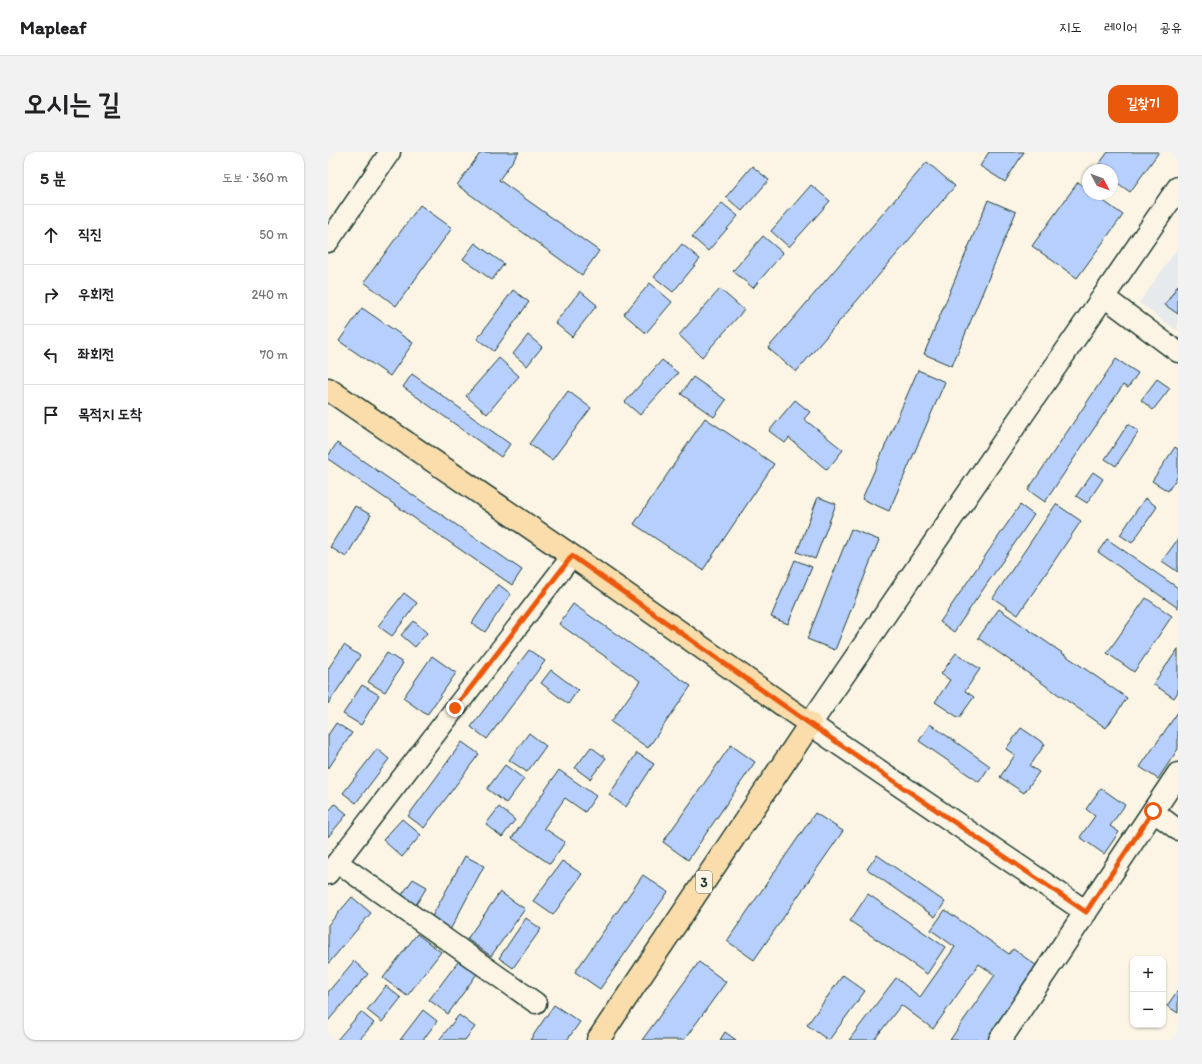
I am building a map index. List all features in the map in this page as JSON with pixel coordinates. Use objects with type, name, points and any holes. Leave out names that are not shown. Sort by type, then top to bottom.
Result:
[{"type":"main road","points":[[328,389],[572,556],[810,724]]},
{"type":"main road","name":"3","points":[[598,1040],[810,724]]},
{"type":"street","points":[[328,242],[390,152]]},
{"type":"street","name":"3","points":[[810,724],[1178,188]]},
{"type":"street","points":[[1103,296],[1178,352]]},
{"type":"street","points":[[536,1003],[333,868],[572,556]]},
{"type":"street","points":[[810,724],[1086,912]]},
{"type":"street","points":[[1000,1040],[1178,774]]},
{"type":"street","points":[[1153,811],[1178,830]]},
{"type":"shaded area","points":[[1178,247],[1178,331],[1139,303]]},
{"type":"building","points":[[481,152],[519,152],[499,180],[599,251],[582,275],[457,185]]},
{"type":"building","points":[[989,152],[1024,152],[1005,182],[980,166]]},
{"type":"building","points":[[1108,152],[1159,152],[1130,192],[1118,183],[1118,164],[1099,164]]},
{"type":"building","points":[[927,162],[955,186],[796,372],[768,348]]},
{"type":"building","points":[[752,166],[769,180],[742,211],[726,197]]},
{"type":"building","points":[[1078,182],[1082,185],[1082,200],[1102,200],[1123,215],[1077,278],[1032,246]]},
{"type":"building","points":[[811,185],[830,201],[789,247],[771,231]]},
{"type":"building","points":[[988,200],[1016,212],[952,366],[924,354]]},
{"type":"building","points":[[722,203],[738,216],[708,251],[692,237]]},
{"type":"building","points":[[420,205],[452,228],[396,306],[364,282]]},
{"type":"building","points":[[763,236],[783,253],[753,288],[733,271]]},
{"type":"building","points":[[475,243],[504,264],[492,280],[463,259]]},
{"type":"building","points":[[682,244],[700,259],[673,292],[654,277]]},
{"type":"building","points":[[650,283],[672,302],[646,333],[624,314]]},
{"type":"building","points":[[1178,285],[1178,314],[1165,305]]},
{"type":"building","points":[[720,289],[744,310],[702,357],[679,335]]},
{"type":"building","points":[[513,290],[529,302],[494,351],[477,339]]},
{"type":"building","points":[[580,291],[597,305],[572,337],[555,323]]},
{"type":"building","points":[[362,308],[413,343],[390,376],[339,341]]},
{"type":"building","points":[[528,335],[542,347],[527,366],[513,354]]},
{"type":"building","points":[[499,358],[519,376],[487,414],[466,396]]},
{"type":"building","points":[[1116,359],[1138,373],[1128,388],[1123,385],[1045,502],[1028,490]]},
{"type":"building","points":[[662,360],[678,373],[640,415],[625,402]]},
{"type":"building","points":[[918,370],[945,382],[889,511],[862,499]]},
{"type":"building","points":[[412,374],[510,444],[501,457],[403,387]]},
{"type":"building","points":[[693,377],[726,400],[714,417],[681,394]]},
{"type":"building","points":[[1157,379],[1170,388],[1153,410],[1141,400]]},
{"type":"building","points":[[568,391],[591,408],[552,460],[529,444]]},
{"type":"building","points":[[795,400],[810,412],[804,419],[843,450],[827,470],[789,438],[785,443],[769,431]]},
{"type":"building","points":[[705,418],[774,464],[703,570],[634,524]]},
{"type":"building","points":[[1128,424],[1139,431],[1116,466],[1105,459]]},
{"type":"building","points":[[337,443],[522,570],[512,585],[328,459],[328,456]]},
{"type":"building","points":[[1175,447],[1178,449],[1178,476],[1168,491],[1152,481]]},
{"type":"building","points":[[1093,472],[1103,479],[1087,503],[1076,496]]},
{"type":"building","points":[[818,497],[836,504],[815,559],[797,552]]},
{"type":"building","points":[[1145,498],[1157,507],[1132,543],[1120,535]]},
{"type":"building","points":[[1056,504],[1081,521],[1018,615],[993,598]]},
{"type":"building","points":[[1020,505],[1034,515],[954,632],[940,622]]},
{"type":"building","points":[[355,506],[371,515],[346,557],[330,547]]},
{"type":"building","points":[[851,529],[879,540],[835,650],[807,639]]},
{"type":"building","points":[[1107,539],[1178,588],[1178,608],[1098,552]]},
{"type":"building","points":[[1178,539],[1178,572],[1162,561]]},
{"type":"building","points":[[795,560],[812,567],[788,624],[771,617]]},
{"type":"building","points":[[498,584],[511,594],[485,632],[472,623]]},
{"type":"building","points":[[404,593],[417,603],[392,636],[378,626]]},
{"type":"building","points":[[1146,598],[1172,616],[1134,672],[1107,653]]},
{"type":"building","points":[[573,604],[691,686],[648,748],[611,722],[640,681],[559,624]]},
{"type":"building","points":[[999,609],[1127,698],[1106,728],[978,638]]},
{"type":"building","points":[[414,621],[427,633],[415,647],[401,635]]},
{"type":"building","points":[[344,645],[360,656],[328,704],[328,669]]},
{"type":"building","points":[[1178,649],[1178,692],[1174,698],[1153,684]]},
{"type":"building","points":[[529,650],[545,661],[487,739],[471,727]]},
{"type":"building","points":[[387,653],[403,663],[385,692],[368,682]]},
{"type":"building","points":[[956,653],[980,669],[965,691],[974,697],[959,718],[935,702],[950,680],[941,674]]},
{"type":"building","points":[[432,656],[456,673],[427,715],[403,698]]},
{"type":"building","points":[[551,670],[578,690],[568,704],[541,683]]},
{"type":"building","points":[[362,685],[379,695],[361,725],[343,714]]},
{"type":"building","points":[[1178,712],[1178,749],[1158,779],[1140,767]]},
{"type":"building","points":[[336,723],[352,733],[328,769],[328,735]]},
{"type":"building","points":[[930,724],[990,766],[979,782],[919,741]]},
{"type":"building","points":[[1021,728],[1045,744],[1030,766],[1039,772],[1024,793],[1000,777],[1015,755],[1006,749]]},
{"type":"building","points":[[529,733],[546,746],[527,772],[509,760]]},
{"type":"building","points":[[462,742],[479,754],[424,828],[408,816]]},
{"type":"building","points":[[731,745],[755,762],[688,860],[663,842]]},
{"type":"building","points":[[591,747],[606,758],[590,779],[575,768]]},
{"type":"building","points":[[377,749],[389,759],[356,803],[343,793]]},
{"type":"building","points":[[637,753],[654,764],[626,807],[609,795]]},
{"type":"building","points":[[505,765],[524,779],[506,803],[487,789]]},
{"type":"building","points":[[559,770],[596,796],[585,812],[565,798],[544,828],[565,842],[550,864],[512,838]]},
{"type":"building","points":[[1101,788],[1125,805],[1110,826],[1119,832],[1104,854],[1080,837],[1095,816],[1086,809]]},
{"type":"building","points":[[335,804],[347,814],[328,837],[328,812]]},
{"type":"building","points":[[499,807],[515,820],[502,837],[486,824]]},
{"type":"building","points":[[815,813],[843,831],[754,960],[727,941]]},
{"type":"building","points":[[402,819],[421,835],[402,857],[383,840]]},
{"type":"building","points":[[877,855],[945,902],[935,917],[867,869]]},
{"type":"building","points":[[465,856],[484,866],[450,930],[430,920]]},
{"type":"building","points":[[562,861],[582,874],[553,915],[533,901]]},
{"type":"building","points":[[643,875],[668,892],[600,989],[575,972]]},
{"type":"building","points":[[413,879],[427,887],[414,908],[399,899]]},
{"type":"building","points":[[500,892],[525,909],[491,956],[467,939]]},
{"type":"building","points":[[868,894],[945,947],[927,974],[850,921]]},
{"type":"building","points":[[352,897],[371,913],[328,964],[328,925]]},
{"type":"building","points":[[945,910],[1009,954],[1013,949],[1040,968],[990,1040],[950,1040],[995,975],[979,964],[933,1029],[901,1005],[874,1040],[849,1040],[896,978],[920,997],[955,947],[931,930]]},
{"type":"building","points":[[526,918],[541,929],[513,968],[499,958]]},
{"type":"building","points":[[417,934],[441,952],[407,996],[383,978]]},
{"type":"building","points":[[461,958],[479,971],[448,1014],[429,1000]]},
{"type":"building","points":[[354,961],[368,974],[328,1021],[328,992]]},
{"type":"building","points":[[699,962],[726,982],[684,1040],[642,1040]]},
{"type":"building","points":[[843,975],[865,991],[828,1040],[807,1025]]},
{"type":"building","points":[[386,986],[401,998],[382,1022],[367,1010]]},
{"type":"building","points":[[1178,990],[1178,1013],[1167,1006]]},
{"type":"building","points":[[554,1005],[580,1022],[567,1040],[530,1040]]},
{"type":"building","points":[[423,1010],[437,1021],[423,1040],[400,1040]]},
{"type":"building","points":[[361,1012],[374,1023],[359,1040],[337,1040]]},
{"type":"building","points":[[459,1015],[475,1027],[465,1040],[439,1040]]},
{"type":"building","points":[[725,1032],[736,1040],[720,1040]]},
{"type":"route","points":[[455,708],[572,556],[810,724],[1086,912],[1153,811]]}]
